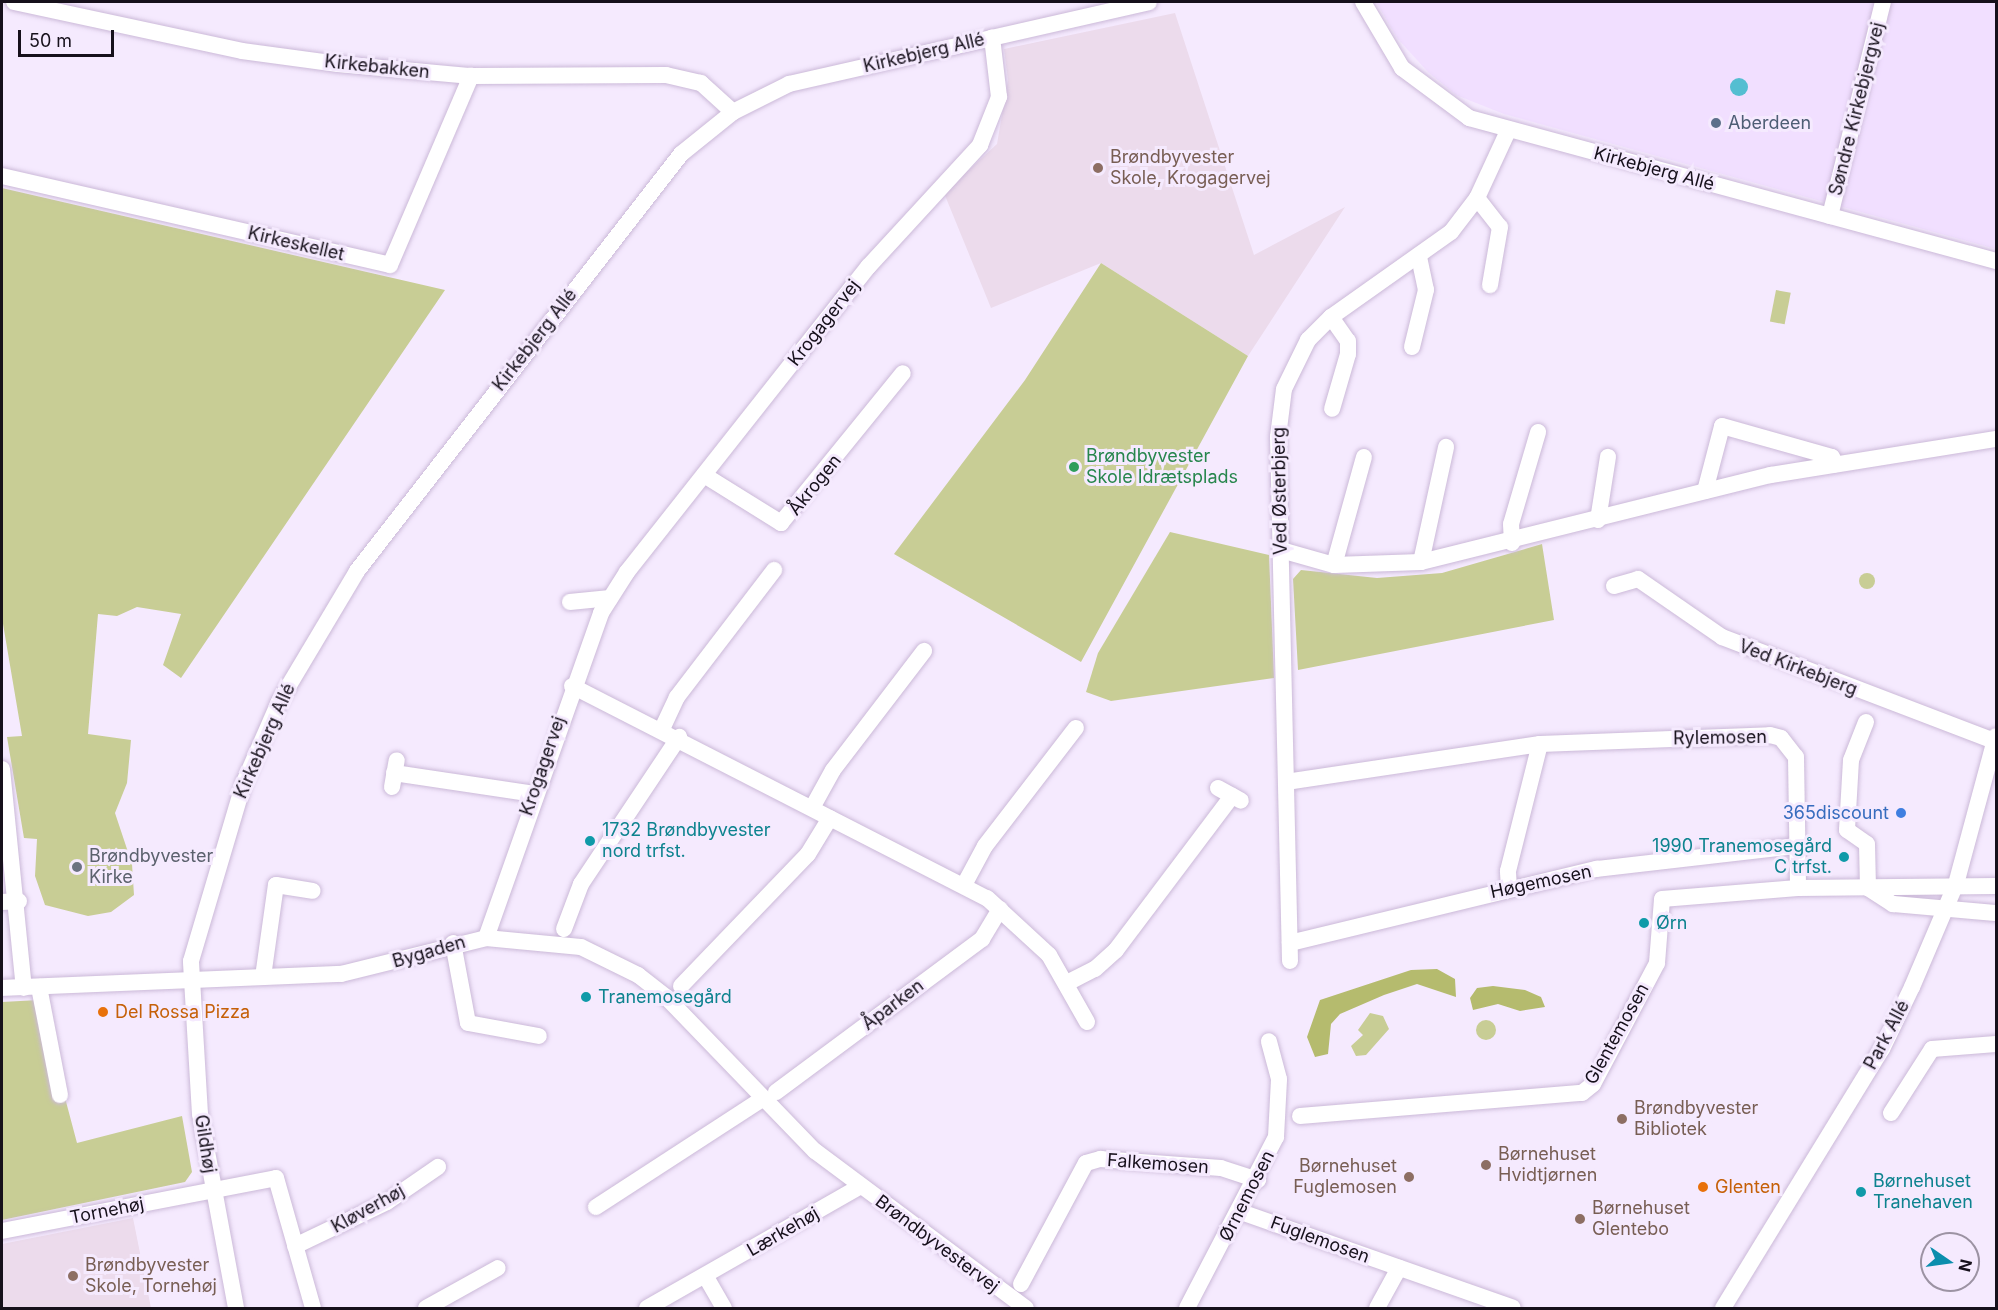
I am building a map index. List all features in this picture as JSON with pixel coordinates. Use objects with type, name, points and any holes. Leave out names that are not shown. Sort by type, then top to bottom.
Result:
[{"type":"street","name":"Kirkebakken","points":[[14,2],[242,51],[471,76],[666,75],[701,83],[733,112]]},
{"type":"street","name":"Kirkebjerg Allé","points":[[192,978],[201,922],[244,782],[279,702],[325,621],[395,519],[669,170],[733,112],[789,84],[1149,2]]},
{"type":"street","name":"Kirkebjerg Allé","points":[[1363,2],[1383,43],[1416,82],[1463,115],[1508,131],[1996,261]]},
{"type":"street","name":"Søndre Kirkebjergvej","points":[[1830,216],[1883,2]]},
{"type":"street","name":"Krogagervej","points":[[486,938],[572,686],[610,598],[704,475],[881,252],[980,145],[999,98],[992,37]]},
{"type":"street","name":"Kirkeskellet","points":[[2,176],[390,265],[471,76]]},
{"type":"street","name":"Ved Østerbjerg","points":[[1286,782],[1280,405],[1308,340],[1331,317],[1419,257],[1451,232],[1477,198],[1508,131]]},
{"type":"street","points":[[1477,198],[1500,227],[1491,285]]},
{"type":"street","points":[[1412,347],[1426,290],[1419,257]]},
{"type":"street","points":[[1331,317],[1348,341],[1348,354],[1332,410]]},
{"type":"street","name":"Åkrogen","points":[[704,475],[781,523],[903,373]]},
{"type":"street","points":[[1705,490],[1722,426],[1832,458],[1835,464]]},
{"type":"street","points":[[1512,543],[1511,524],[1538,432]]},
{"type":"street","points":[[1281,550],[1334,565],[1421,562],[1512,543],[1705,490],[1835,464],[1996,439]]},
{"type":"street","points":[[1421,562],[1446,447]]},
{"type":"street","points":[[1334,565],[1364,457]]},
{"type":"street","points":[[1598,520],[1608,457]]},
{"type":"street","points":[[662,729],[677,697],[774,570]]},
{"type":"street","name":"Ved Kirkebjerg","points":[[1614,586],[1638,579],[1722,637],[1996,738]]},
{"type":"street","points":[[570,602],[610,598]]},
{"type":"street","points":[[812,808],[833,770],[924,651]]},
{"type":"street","points":[[572,686],[679,737],[830,818],[964,885],[1028,930],[1067,983],[1087,1022]]},
{"type":"street","points":[[1866,722],[1851,760],[1847,830],[1867,844],[1868,888],[1893,903],[1996,913]]},
{"type":"street","points":[[964,885],[986,846],[1076,728]]},
{"type":"street","points":[[564,929],[581,884],[679,737]]},
{"type":"street","name":"Rylemosen","points":[[1286,782],[1540,744],[1781,738],[1796,757],[1798,888]]},
{"type":"street","name":"Park Allé","points":[[1723,1308],[1882,1050],[1956,884],[1996,738]]},
{"type":"street","points":[[1509,887],[1508,871],[1540,744]]},
{"type":"street","points":[[2,769],[31,988],[60,1095]]},
{"type":"street","points":[[394,773],[534,794]]},
{"type":"street","points":[[1286,782],[1290,961]]},
{"type":"street","points":[[1067,983],[1095,969],[1116,950],[1231,796]]},
{"type":"street","points":[[681,986],[808,854],[830,818]]},
{"type":"street","name":"Høgemosen","points":[[1290,943],[1509,887],[1648,860],[1796,846]]},
{"type":"street","name":"Glentemosen","points":[[1300,1116],[1582,1093],[1593,1084],[1657,963],[1662,899],[1798,888],[1956,884],[1996,886]]},
{"type":"street","points":[[263,977],[276,885],[313,891]]},
{"type":"street","points":[[2,902],[19,901]]},
{"type":"street","name":"Åparken","points":[[769,1095],[982,939],[1000,909]]},
{"type":"street","name":"Bygaden","points":[[2,988],[192,978],[341,974],[453,943],[486,938],[561,942],[638,975],[667,998],[769,1095],[855,1183]]},
{"type":"street","points":[[453,943],[468,1023],[539,1036]]},
{"type":"street","name":"Gildhøj","points":[[192,978],[200,1114],[212,1190],[236,1308]]},
{"type":"street","name":"Ørnemosen","points":[[1187,1308],[1258,1180],[1280,1114],[1279,1079],[1269,1041]]},
{"type":"street","points":[[1891,1113],[1932,1049],[1996,1044]]},
{"type":"street","points":[[596,1207],[769,1095]]},
{"type":"street","name":"Falkemosen","points":[[1021,1284],[1086,1163],[1100,1159],[1221,1168],[1258,1180]]},
{"type":"street","name":"Kløverhøj","points":[[295,1246],[387,1202],[438,1167]]},
{"type":"street","points":[[212,1190],[276,1178],[313,1308]]},
{"type":"street","name":"Lærkehøj","points":[[647,1308],[706,1276],[855,1183]]},
{"type":"street","name":"Brøndbyvestervej","points":[[855,1183],[1026,1308]]},
{"type":"street","name":"Tornehøj","points":[[2,1232],[212,1190]]},
{"type":"street","name":"Fuglemosen","points":[[1241,1212],[1513,1308]]},
{"type":"street","points":[[426,1308],[498,1268]]},
{"type":"street","points":[[1377,1308],[1399,1268]]},
{"type":"street","points":[[706,1276],[724,1308]]},
{"type":"shaded area","points":[[1376,2],[1996,2],[1996,249],[1504,114],[1456,95],[1428,72],[1397,38]]},
{"type":"shaded area","name":"Brøndbyvester Skole, Krogagervej","points":[[1175,13],[1254,255],[1345,207],[1248,356],[1101,263],[991,308],[944,193],[997,144],[1008,80],[1004,49]]},
{"type":"shaded area","name":"Brøndbyvester Skole, Tornehøj","points":[[133,1218],[151,1308],[2,1308],[2,1244]]},
{"type":"green space","points":[[2,188],[445,290],[181,678],[163,665],[181,614],[137,607],[117,616],[98,614],[88,734],[131,740],[127,783],[115,813],[132,864],[134,895],[111,912],[88,916],[45,905],[35,876],[37,839],[24,838],[7,737],[22,736],[2,618]]},
{"type":"green space","name":"Brøndbyvester Skole Idrætsplads","points":[[1101,263],[1248,356],[1081,662],[894,554],[1025,380]]},
{"type":"green space","points":[[1776,290],[1791,293],[1785,324],[1770,321]]},
{"type":"green space","points":[[1170,532],[1269,555],[1274,678],[1111,701],[1086,692],[1098,653]]},
{"type":"green space","points":[[1542,544],[1554,620],[1298,670],[1293,579],[1301,570],[1377,578],[1442,573]]},
{"type":"green space","points":[[1864,573],[1870,573],[1875,581],[1873,587],[1864,589],[1859,584],[1859,578]]},
{"type":"green space","points":[[1437,969],[1455,979],[1456,997],[1417,984],[1384,995],[1340,1014],[1331,1024],[1328,1054],[1315,1057],[1307,1037],[1320,1000],[1411,970]]},
{"type":"green space","points":[[1493,986],[1525,990],[1541,997],[1545,1007],[1520,1011],[1498,1004],[1473,1010],[1470,998],[1477,988]]},
{"type":"green space","points":[[39,1000],[77,1143],[182,1116],[192,1172],[185,1182],[2,1220],[2,1002]]},
{"type":"green space","points":[[1370,1013],[1383,1016],[1389,1029],[1366,1055],[1356,1056],[1351,1046],[1363,1035],[1358,1030]]},
{"type":"green space","points":[[1482,1020],[1490,1020],[1496,1026],[1496,1034],[1490,1040],[1482,1040],[1476,1034],[1476,1026]]},
{"type":"water","points":[[1739,78],[1745,81],[1748,87],[1745,93],[1739,96],[1733,93],[1730,87],[1733,81]]},
{"type":"place","name":"Aberdeen","points":[[1716,123]]},
{"type":"place","name":"Brøndbyvester Skole, Krogagervej","points":[[1098,168]]},
{"type":"place","name":"Brøndbyvester Skole Idrætsplads","points":[[1074,467]]},
{"type":"place","name":"365discount","points":[[1901,813]]},
{"type":"place","name":"1732 Brøndbyvester nord trfst.","points":[[590,841]]},
{"type":"place","name":"1990 Tranemosegård C trfst.","points":[[1844,857]]},
{"type":"place","name":"Brøndbyvester Kirke","points":[[77,867]]},
{"type":"place","name":"Ørn","points":[[1644,923]]},
{"type":"place","name":"Tranemosegård","points":[[586,997]]},
{"type":"place","name":"Del Rossa Pizza","points":[[103,1012]]},
{"type":"place","name":"Brøndbyvester Bibliotek","points":[[1622,1119]]},
{"type":"place","name":"Børnehuset Hvidtjørnen","points":[[1486,1165]]},
{"type":"place","name":"Børnehuset Fuglemosen","points":[[1409,1177]]},
{"type":"place","name":"Glenten","points":[[1703,1187]]},
{"type":"place","name":"Børnehuset Tranehaven","points":[[1861,1192]]},
{"type":"place","name":"Børnehuset Glentebo","points":[[1580,1219]]},
{"type":"place","name":"Brøndbyvester Skole, Tornehøj","points":[[73,1276]]}]
